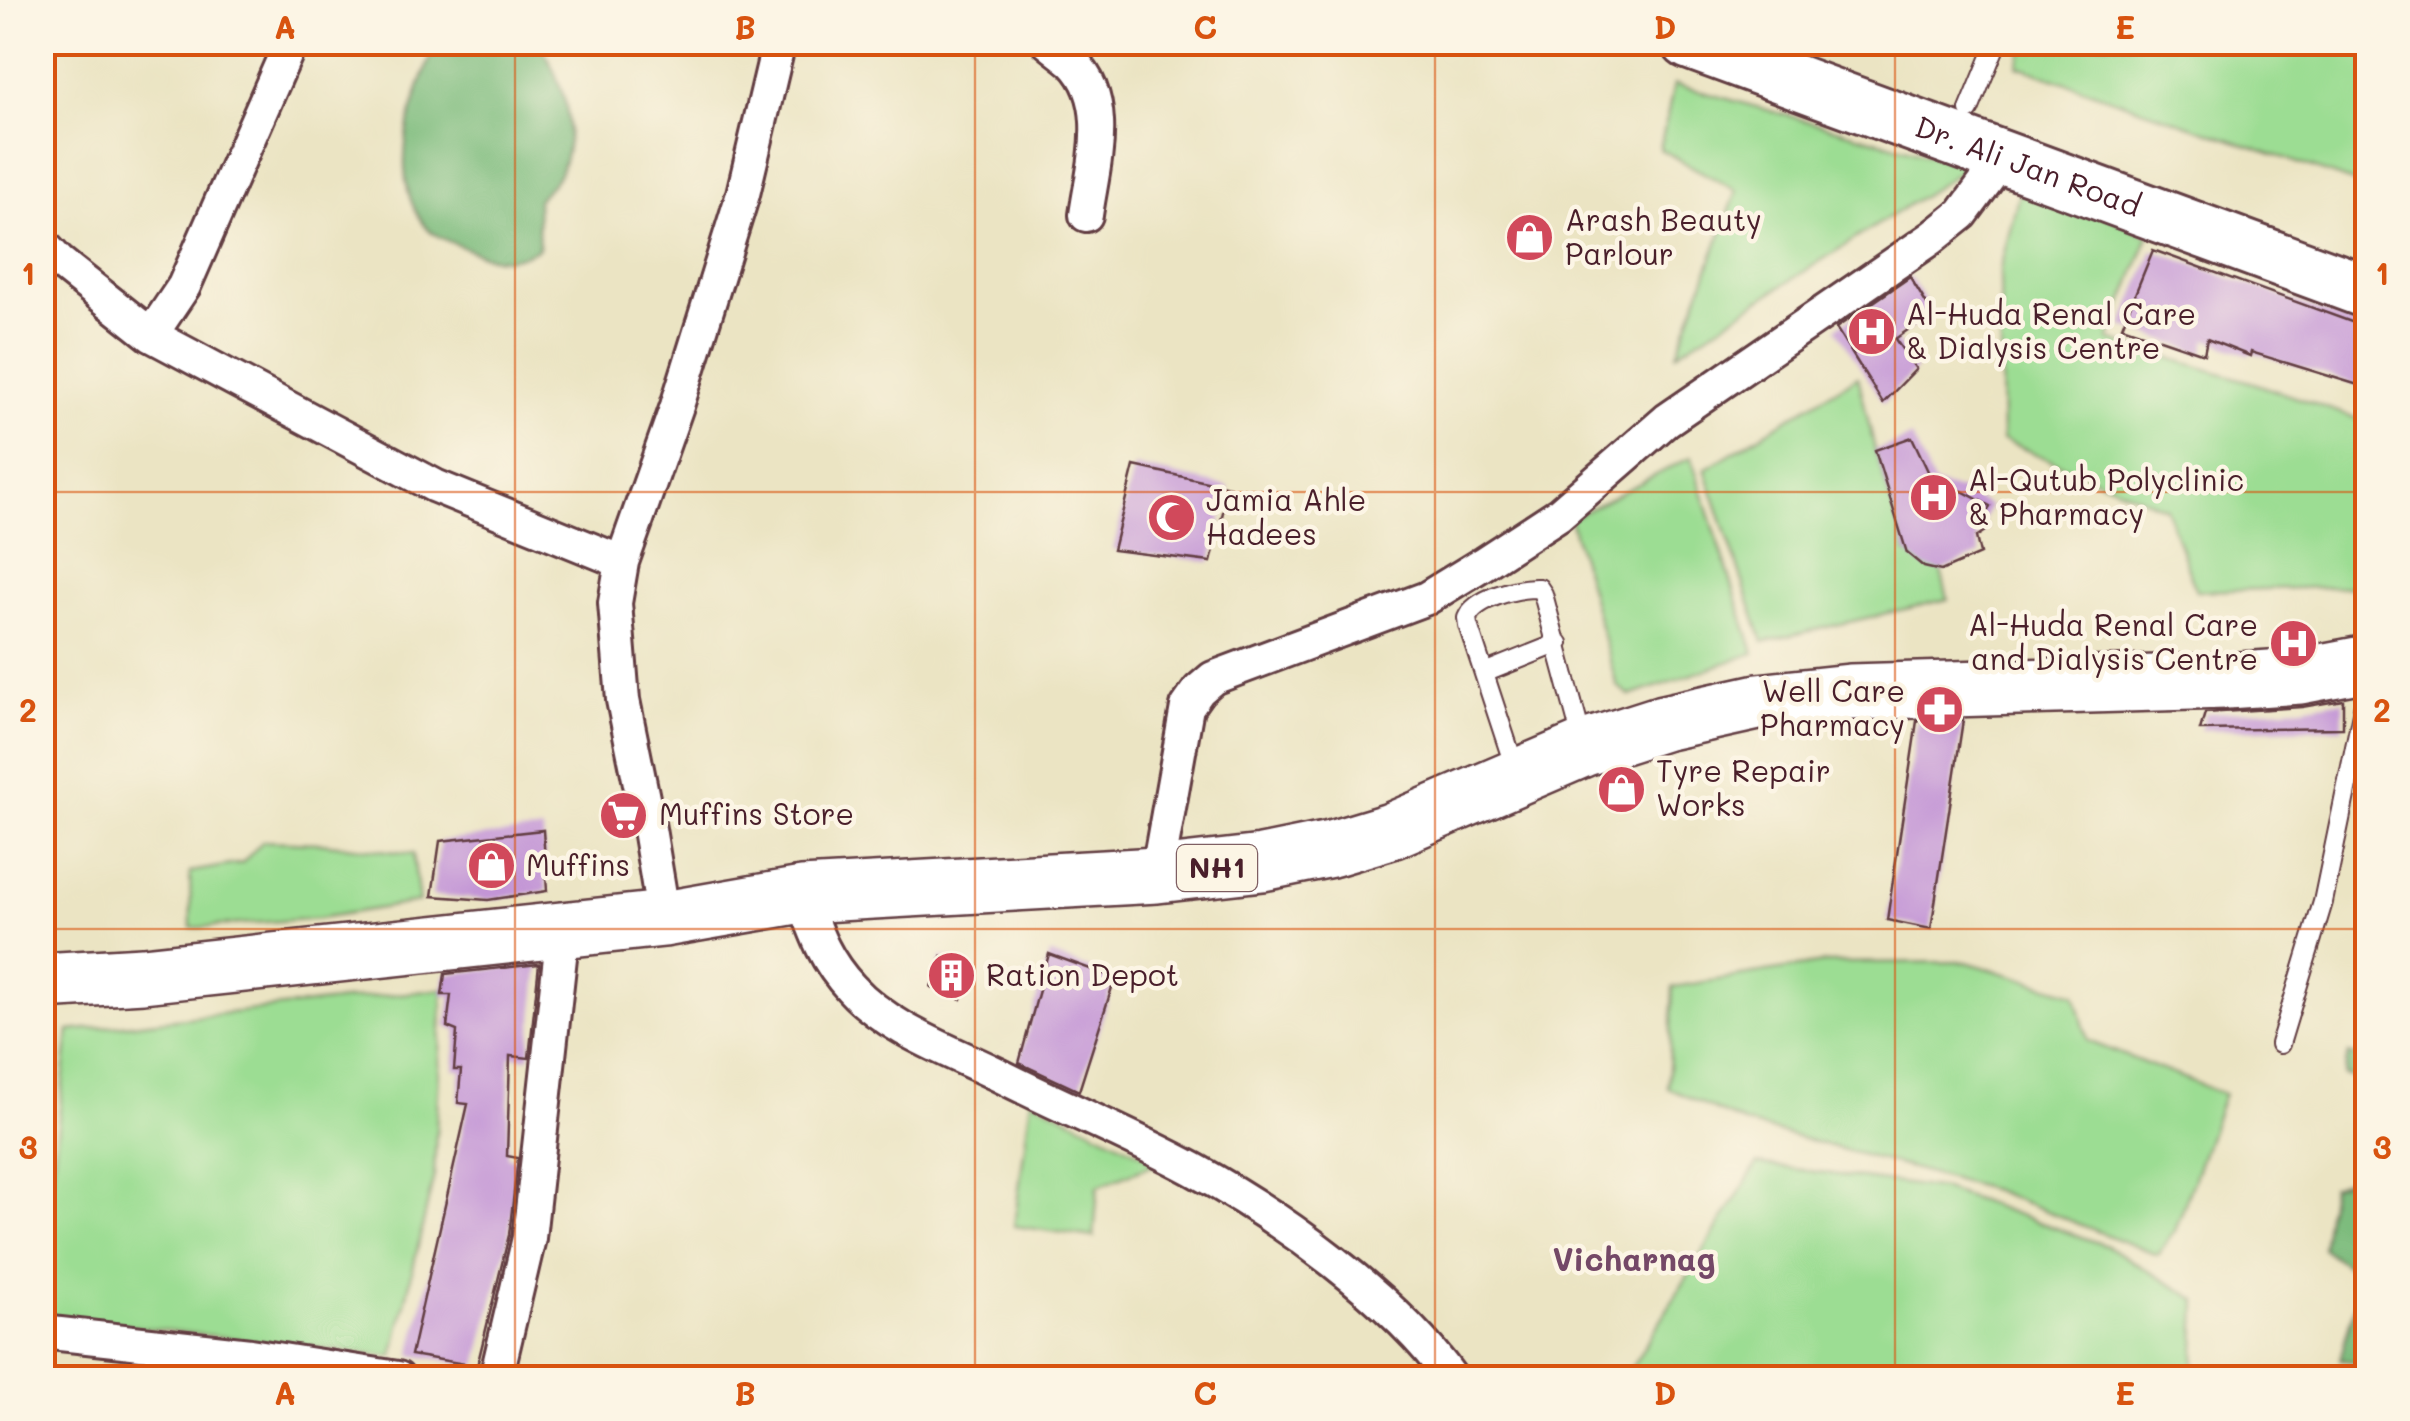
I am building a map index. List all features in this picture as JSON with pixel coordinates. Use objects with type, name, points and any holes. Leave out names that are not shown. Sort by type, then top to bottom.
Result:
[{"type":"highway","name":"NH1","points":[[42,981],[144,975],[664,919],[802,894],[951,889],[1157,875],[1262,863],[1331,849],[1391,831],[1584,748],[1663,723],[1739,706],[1850,692],[2300,676],[2368,663]]},
{"type":"main road","name":"Dr. Ali Jan Road","points":[[1688,42],[2368,292]]},
{"type":"main road","name":"Dr. Ali Jan Road","points":[[1791,42],[2368,258]]},
{"type":"street","points":[[151,335],[184,286],[291,42]]},
{"type":"street","points":[[664,919],[623,700],[615,604],[622,562],[677,406],[743,194],[779,42]]},
{"type":"street","points":[[1048,42],[1074,63],[1096,100],[1097,141],[1086,215]]},
{"type":"street","points":[[1157,875],[1187,708],[1198,690],[1213,678],[1427,598],[1559,514],[1667,420],[1932,238],[1962,214],[2004,158]]},
{"type":"street","points":[[42,244],[151,335],[436,486],[622,562]]},
{"type":"street","points":[[802,894],[823,954],[853,991],[899,1025],[1194,1169],[1268,1216],[1346,1272],[1388,1308],[1430,1348],[1451,1378]]},
{"type":"street","points":[[496,1378],[529,1238],[564,930]]},
{"type":"street","points":[[42,1332],[248,1367],[398,1378]]},
{"type":"lane","points":[[1969,110],[1997,42]]},
{"type":"lane","points":[[1518,774],[1467,618],[1474,606],[1524,588],[1538,588],[1544,594],[1584,748]]},
{"type":"lane","points":[[1484,673],[1559,644]]},
{"type":"lane","points":[[2280,1044],[2322,902],[2368,684]]},
{"type":"green space","points":[[437,43],[540,43],[555,73],[566,104],[566,153],[559,174],[537,200],[539,248],[529,253],[512,259],[495,258],[448,241],[425,226],[411,200],[406,178],[408,132],[420,85]]},
{"type":"green space","points":[[2024,43],[2367,43],[2367,187],[2018,66]]},
{"type":"green space","points":[[1674,84],[1969,166],[1677,353],[1737,191],[1660,149]]},
{"type":"green space","points":[[2023,177],[2149,236],[2109,340],[2367,422],[2367,586],[2196,591],[2166,508],[2002,440],[2000,269]]},
{"type":"green space","points":[[1858,376],[1875,450],[1907,553],[1941,571],[1948,599],[1763,642],[1705,469]]},
{"type":"green space","points":[[1691,457],[1754,653],[1630,696],[1617,686],[1570,519]]},
{"type":"green space","points":[[263,841],[321,843],[413,854],[419,902],[320,918],[191,928],[190,872],[242,863]]},
{"type":"green space","points":[[1966,962],[2075,994],[2088,1041],[2224,1094],[2175,1231],[2157,1255],[1993,1190],[1744,1123],[1668,1088],[1673,987],[1823,963]]},
{"type":"green space","points":[[443,989],[434,1175],[393,1357],[43,1316],[43,1255],[69,1031]]},
{"type":"green space","points":[[2348,1054],[2367,1058],[2367,1366],[2340,1359],[2362,1277],[2322,1248],[2331,1187],[2353,1178],[2364,1081],[2344,1075]]},
{"type":"green space","points":[[1031,1099],[1159,1162],[1098,1186],[1094,1237],[1014,1226]]},
{"type":"green space","points":[[1757,1164],[1944,1189],[2107,1246],[2197,1300],[2194,1378],[1625,1378]]},
{"type":"building","points":[[2153,250],[2368,328],[2368,388],[2251,352],[2250,356],[2207,339],[2204,354],[2122,326]]},
{"type":"building","name":"Al-Huda Renal Care & Dialysis Centre","points":[[1910,277],[1932,313],[1895,339],[1916,369],[1883,403],[1836,328]]},
{"type":"building","name":"Al-Qutub Polyclinic & Pharmacy","points":[[1912,437],[1934,484],[1962,491],[1990,506],[1983,522],[1988,529],[1976,537],[1980,554],[1941,571],[1924,567],[1907,553],[1875,450]]},
{"type":"building","name":"Jamia Ahle Hadees","points":[[1134,466],[1229,487],[1211,562],[1113,550]]},
{"type":"building","points":[[2343,700],[2343,728],[2200,730],[2205,713],[2302,707]]},
{"type":"building","points":[[1963,720],[1931,929],[1887,920],[1917,721]]},
{"type":"building","name":"Muffins","points":[[543,830],[547,891],[488,900],[432,896],[440,841]]},
{"type":"building","points":[[1049,954],[1115,978],[1079,1091],[1019,1063]]},
{"type":"building","name":"Ration Depot","points":[[942,956],[971,965],[961,999],[931,987]]},
{"type":"building","points":[[539,964],[529,1058],[510,1056],[507,1156],[518,1158],[509,1235],[477,1366],[411,1355],[468,1104],[458,1103],[461,1070],[454,1070],[457,1031],[447,1027],[451,995],[442,995],[445,974]]},
{"type":"place","name":"Arash Beauty Parlour","points":[[1530,238]]},
{"type":"place","name":"Al-Huda Renal Care & Dialysis Centre","points":[[1871,332]]},
{"type":"place","name":"Al-Qutub Polyclinic & Pharmacy","points":[[1933,498]]},
{"type":"place","name":"Jamia Ahle Hadees","points":[[1171,518]]},
{"type":"place","name":"Al-Huda Renal Care and Dialysis Centre","points":[[2293,643]]},
{"type":"place","name":"Well Care Pharmacy","points":[[1940,709]]},
{"type":"place","name":"Tyre Repair Works","points":[[1621,789]]},
{"type":"place","name":"Muffins Store","points":[[624,815]]},
{"type":"place","name":"Muffins","points":[[491,866]]},
{"type":"place","name":"Ration Depot","points":[[951,976]]},
{"type":"district","name":"Vicharnag","points":[[1634,1260]]}]
